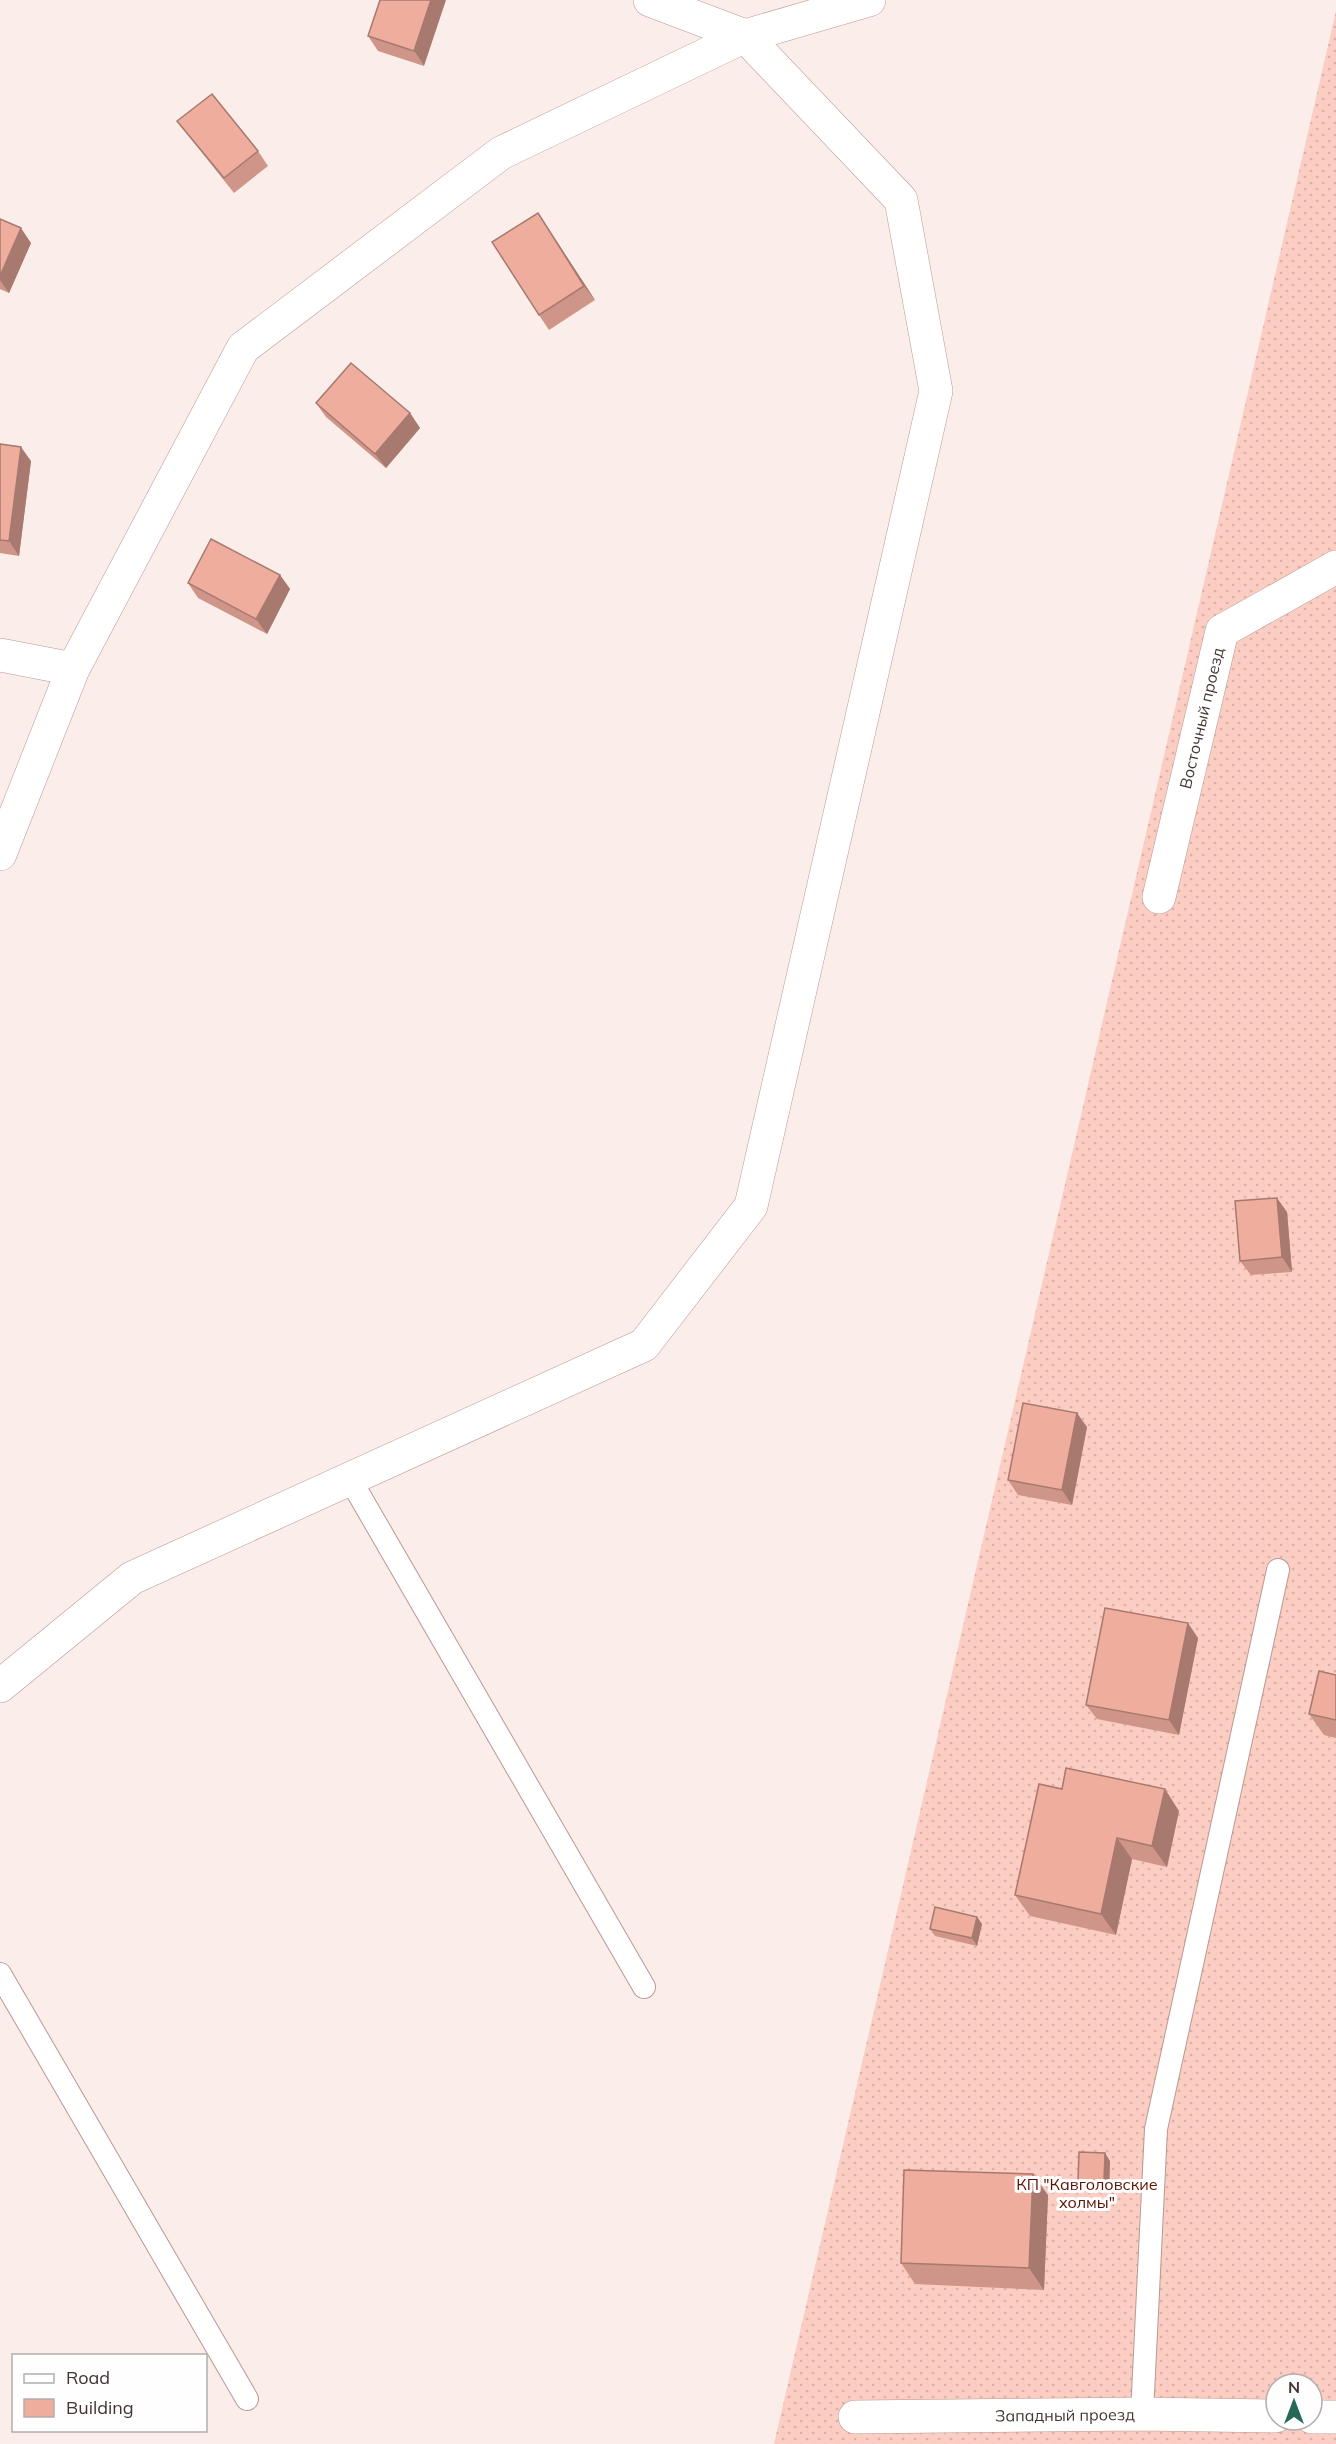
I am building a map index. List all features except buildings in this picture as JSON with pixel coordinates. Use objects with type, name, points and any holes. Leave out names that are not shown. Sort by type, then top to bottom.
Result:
[{"type":"street","points":[[0,1686],[132,1578],[644,1345],[751,1206],[936,391],[902,200],[745,36],[650,0]]},
{"type":"street","points":[[0,854],[73,669],[243,348],[501,153],[745,36],[869,0]]},
{"type":"street","name":"Восточный проезд","points":[[1159,897],[1222,631],[1336,567]]},
{"type":"street","points":[[0,655],[73,669]]},
{"type":"street","name":"Западный проезд","points":[[855,2417],[1142,2414],[1264,2416]]},
{"type":"lane","points":[[350,1479],[644,1988]]},
{"type":"lane","points":[[1142,2414],[1156,2129],[1278,1570]]},
{"type":"lane","points":[[0,1974],[247,2399]]},
{"type":"green space","name":"КП \"Кавголовские холмы\"","points":[[1336,11],[1336,2444],[774,2444]]}]
